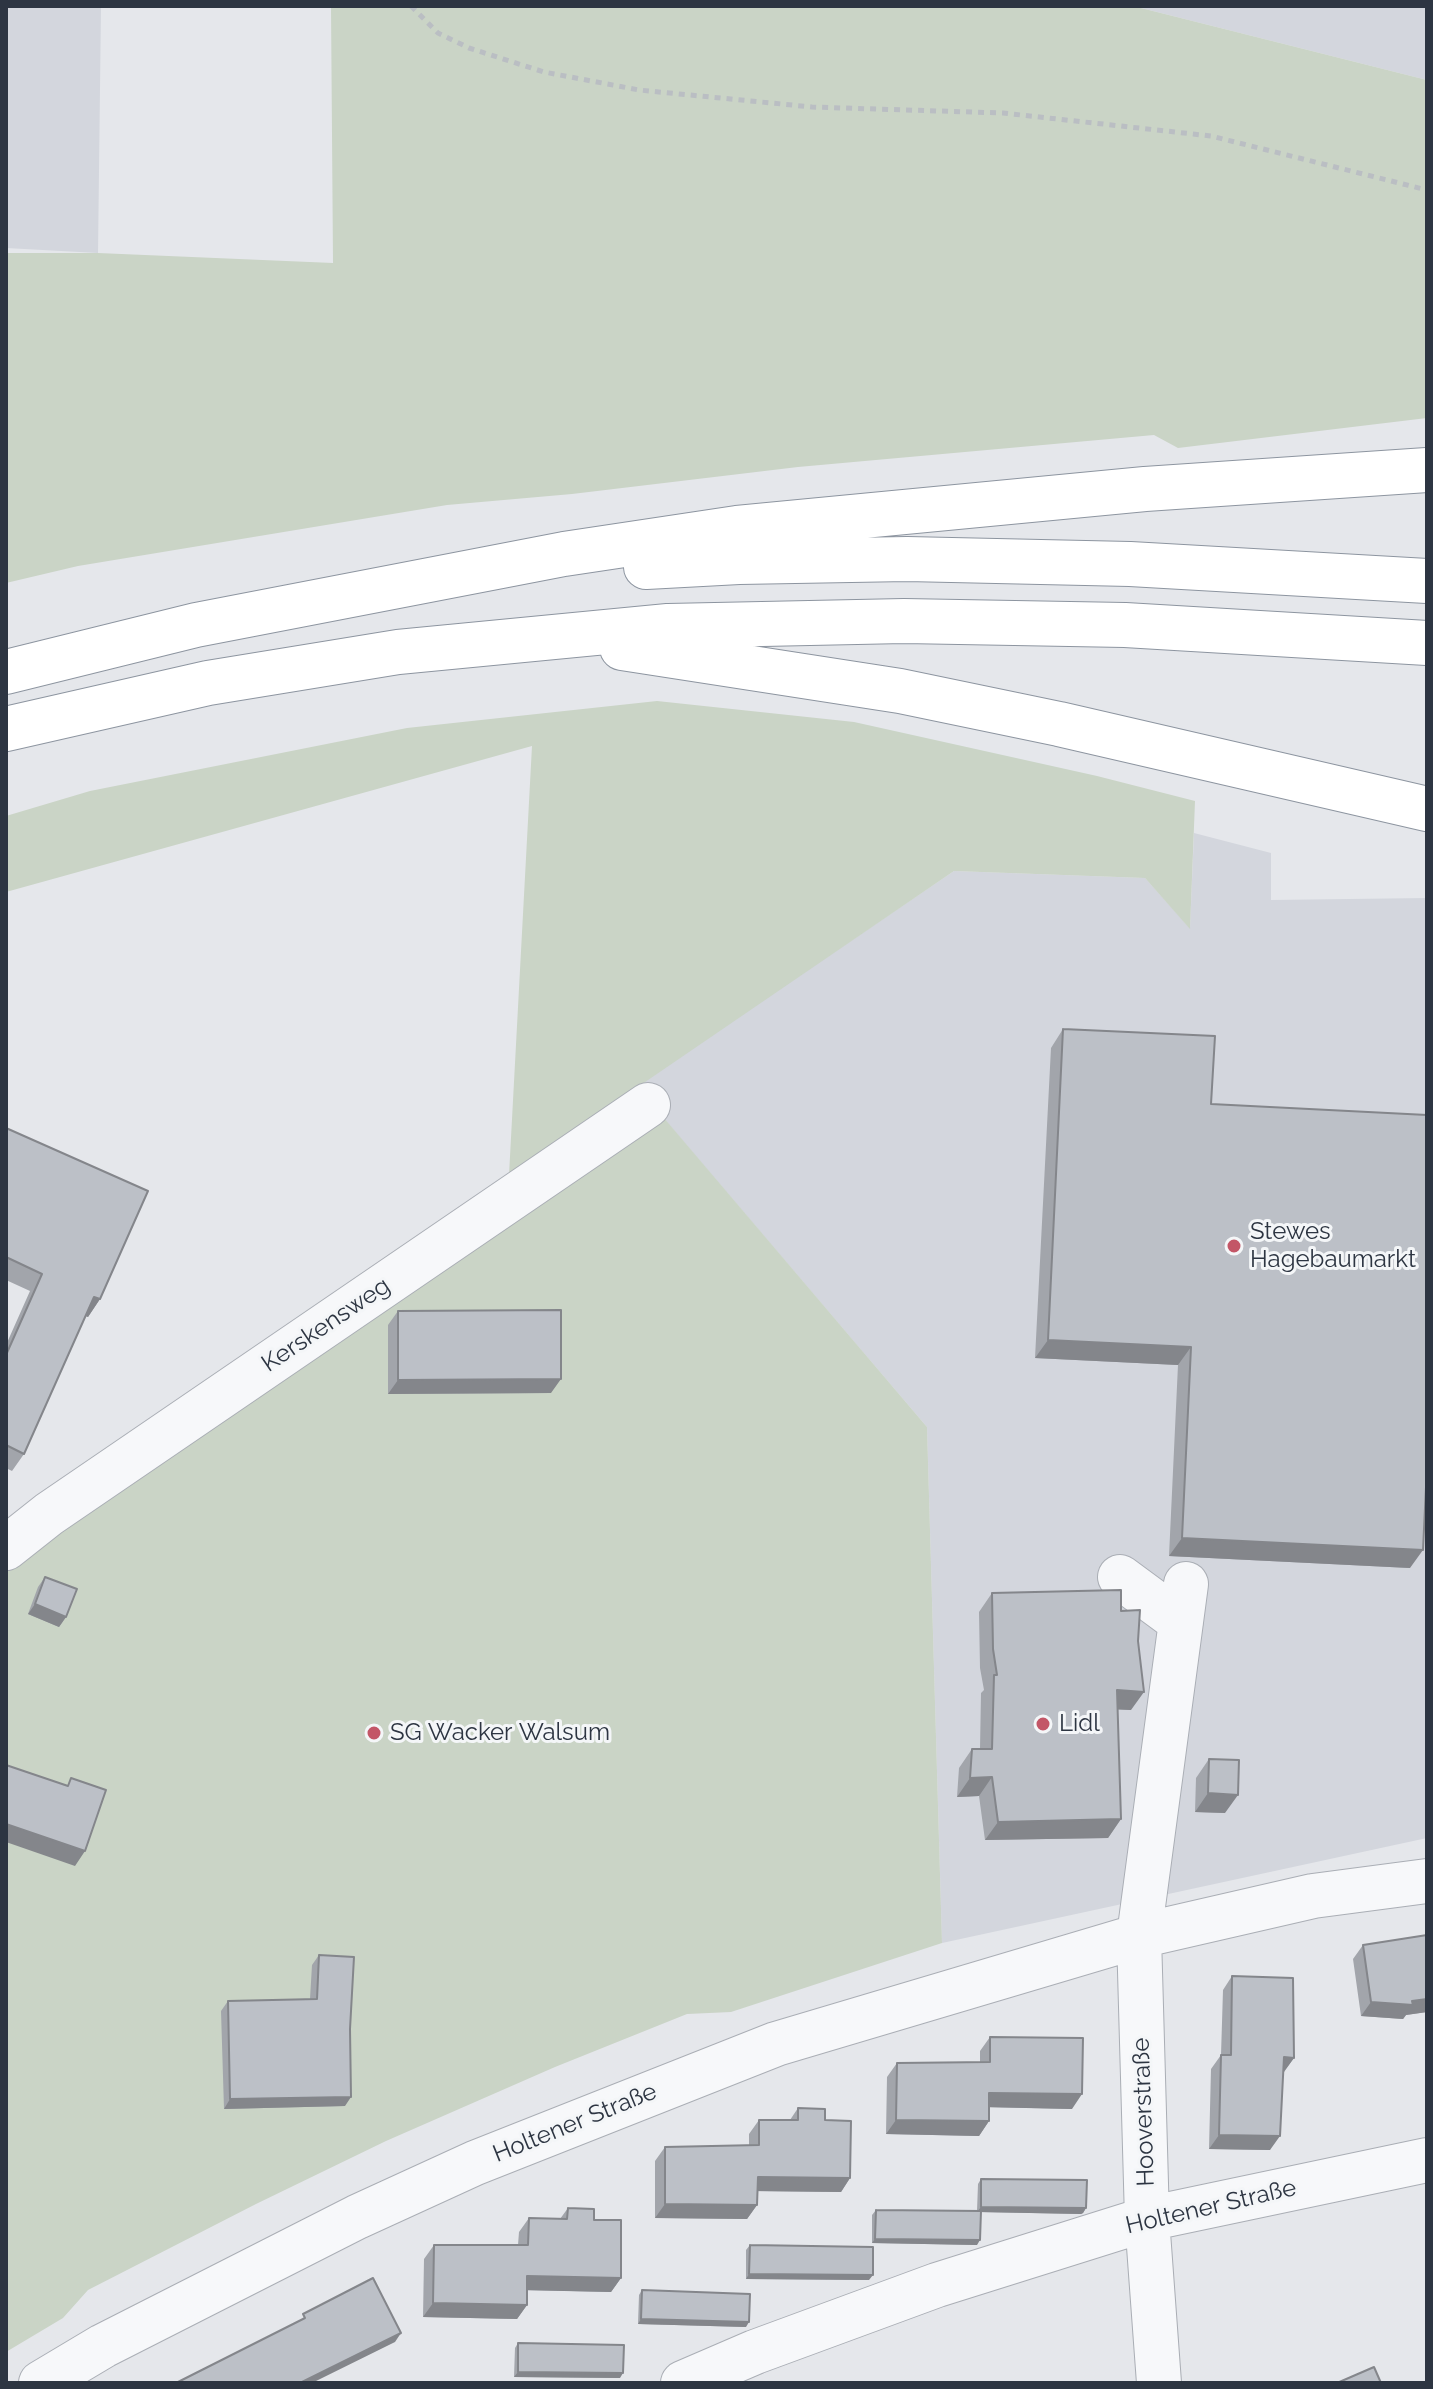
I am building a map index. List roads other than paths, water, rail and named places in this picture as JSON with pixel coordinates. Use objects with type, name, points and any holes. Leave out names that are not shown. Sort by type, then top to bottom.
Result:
[{"type":"highway","points":[[6,672],[196,625],[564,554],[737,528],[1145,489],[1427,470]]},
{"type":"highway","points":[[391,589],[617,569],[739,562],[907,559],[1130,564],[1427,581]]},
{"type":"highway","points":[[6,729],[208,683],[398,652],[540,637],[742,623],[904,621],[1125,625],[1427,643]]},
{"type":"highway","points":[[540,637],[739,664],[900,691],[1059,724],[1427,809]]},
{"type":"street","name":"Kerskensweg","points":[[6,1548],[49,1514],[648,1105]]},
{"type":"street","points":[[1120,1577],[1183,1603],[1139,1936]]},
{"type":"street","name":"Holtener Straße","points":[[41,2383],[103,2346],[357,2217],[489,2158],[776,2044],[1139,1936],[1313,1896],[1427,1881]]},
{"type":"street","name":"Hooverstraße","points":[[1139,1936],[1147,2219],[1159,2383]]},
{"type":"street","name":"Holtener Straße","points":[[683,2383],[755,2352],[937,2285],[1147,2219],[1427,2160]]},
{"type":"place","name":"Stewes Hagebaumarkt","points":[[1234,1246]]},
{"type":"place","name":"Lidl","points":[[1043,1724]]},
{"type":"place","name":"SG Wacker Walsum","points":[[374,1733]]}]
